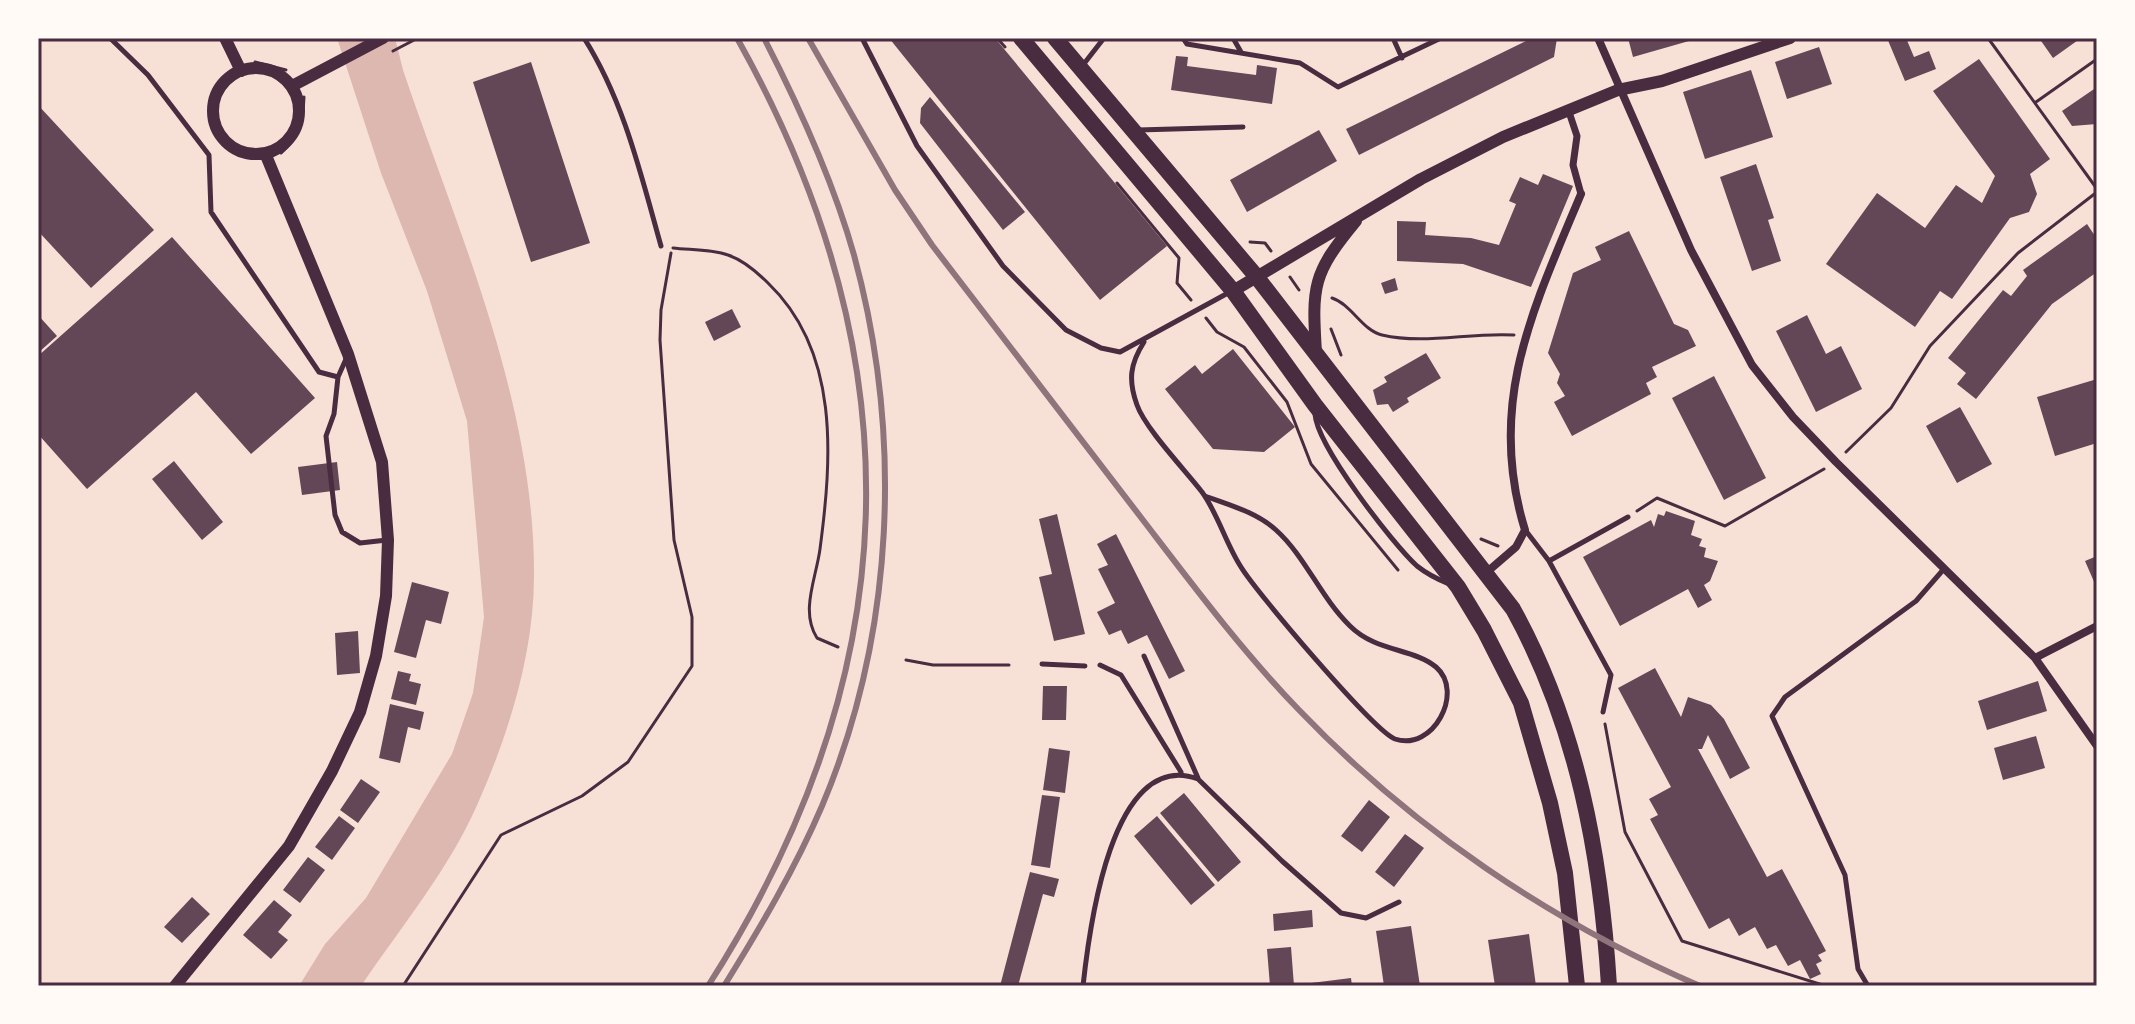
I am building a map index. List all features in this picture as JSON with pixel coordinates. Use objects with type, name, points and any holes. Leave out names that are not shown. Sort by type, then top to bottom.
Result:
[{"type":"main road","points":[[1021,38],[1233,291],[1315,405],[1458,587],[1506,669],[1524,715],[1550,803],[1565,873],[1577,986]]},
{"type":"main road","points":[[1055,38],[1256,276],[1487,572],[1534,648],[1569,737],[1598,873],[1609,986]]},
{"type":"street","points":[[225,38],[243,66],[269,70],[292,86],[298,99],[297,127],[272,154],[237,150],[217,130],[214,102],[229,78],[243,66]]},
{"type":"street","points":[[292,86],[383,38]]},
{"type":"street","points":[[1598,38],[1618,90],[1725,319],[1752,365],[1793,417],[1836,462],[2035,658],[2097,746]]},
{"type":"street","points":[[1233,291],[1363,213],[1503,137],[1618,90],[1662,81],[1790,38]]},
{"type":"street","points":[[1487,572],[1516,547],[1525,530],[1517,504],[1509,416],[1530,315],[1581,194],[1573,165],[1577,136],[1568,109]]},
{"type":"street","points":[[175,986],[289,846],[343,748],[360,712],[376,656],[386,596],[388,540],[382,462],[348,354],[272,154]]},
{"type":"street","points":[[1317,357],[1312,296],[1322,265],[1363,213]]},
{"type":"street","points":[[2035,658],[2097,626]]},
{"type":"lane","points":[[110,38],[148,75],[209,155],[211,212],[319,372],[338,377]]},
{"type":"lane","points":[[584,38],[598,61],[633,143],[661,246]]},
{"type":"lane","points":[[862,38],[917,146],[1003,266],[1066,330],[1101,348],[1120,352],[1144,342],[1233,291]]},
{"type":"lane","points":[[1080,69],[1104,38]]},
{"type":"lane","points":[[1183,38],[1187,44],[1300,63],[1338,87],[1441,38]]},
{"type":"lane","points":[[1233,38],[1241,53]]},
{"type":"lane","points":[[1393,38],[1402,58]]},
{"type":"lane","points":[[1129,129],[1243,127]]},
{"type":"lane","points":[[1144,342],[1133,358],[1130,377],[1138,409],[1205,496],[1243,570],[1367,716],[1395,739],[1418,740],[1437,726],[1444,708],[1446,686],[1438,668],[1416,657],[1383,648],[1350,627],[1277,530],[1254,514],[1205,496]]},
{"type":"lane","points":[[348,354],[338,377],[334,414],[326,436],[335,515],[342,532],[360,543],[388,540]]},
{"type":"lane","points":[[1549,561],[1628,517]]},
{"type":"lane","points":[[1525,530],[1549,561],[1611,675],[1603,712]]},
{"type":"lane","points":[[1868,986],[1858,969],[1845,875],[1772,716],[1785,697],[1916,601],[1943,570]]},
{"type":"lane","points":[[1144,656],[1198,779]]},
{"type":"lane","points":[[1042,664],[1085,666]]},
{"type":"lane","points":[[1100,665],[1121,675],[1181,772],[1198,779],[1341,913],[1366,918],[1399,902]]},
{"type":"lane","points":[[1083,986],[1089,928],[1121,822],[1143,792],[1160,778],[1181,772]]},
{"type":"path","points":[[1628,517],[1657,498],[1725,526],[1836,462],[1891,408],[1930,346],[2018,253],[2097,191],[1988,38]]},
{"type":"path","points":[[2036,102],[2097,59]]},
{"type":"path","points":[[243,66],[275,64],[290,72]]},
{"type":"path","points":[[272,154],[293,143],[302,126],[304,98],[314,93]]},
{"type":"path","points":[[661,246],[726,254],[737,259],[786,301],[805,331],[820,375],[828,432],[828,480],[808,613],[817,638],[838,647]]},
{"type":"path","points":[[403,986],[501,835],[582,796],[628,762],[692,666],[692,617],[673,526],[660,340],[661,310],[672,248]]},
{"type":"path","points":[[1325,298],[1336,298],[1379,335],[1446,340],[1479,333],[1525,336]]},
{"type":"path","points":[[906,660],[933,665],[1009,665]]},
{"type":"path","points":[[1603,712],[1625,832],[1682,941],[1826,986]]},
{"type":"shaded area","points":[[337,38],[395,38],[403,70],[490,318],[507,382],[522,446],[531,511],[533,605],[518,692],[509,721],[478,803],[454,851],[361,986],[299,986],[325,944],[366,898],[452,754],[473,693],[484,617],[467,421],[427,291],[381,173]]},
{"type":"building","points":[[889,38],[995,38],[1167,246],[1100,300]]},
{"type":"building","points":[[1532,38],[1557,38],[1554,57],[1359,155],[1346,129]]},
{"type":"building","points":[[1628,38],[1696,38],[1696,39],[1633,57]]},
{"type":"building","points":[[1887,38],[1906,38],[1914,57],[1929,51],[1936,69],[1905,81]]},
{"type":"building","points":[[2039,38],[2081,38],[2053,58]]},
{"type":"building","points":[[1819,47],[1832,84],[1787,99],[1775,62]]},
{"type":"building","points":[[1176,56],[1188,57],[1187,66],[1256,75],[1257,65],[1277,68],[1272,104],[1171,90]]},
{"type":"building","points":[[1979,59],[2050,159],[2030,174],[2037,194],[2029,212],[2010,218],[1952,299],[1940,291],[1915,327],[1826,264],[1877,193],[1925,228],[1956,185],[1982,203],[1995,176],[1933,91]]},
{"type":"building","points":[[531,62],[590,243],[531,262],[473,82]]},
{"type":"building","points":[[1751,70],[1773,137],[1705,159],[1683,92]]},
{"type":"building","points":[[2097,87],[2097,124],[2072,126],[2062,111]]},
{"type":"building","points":[[930,97],[1025,212],[1003,230],[920,123],[921,108]]},
{"type":"building","points":[[38,105],[154,230],[91,288],[38,231]]},
{"type":"building","points":[[1319,130],[1337,161],[1247,212],[1230,180]]},
{"type":"building","points":[[1756,164],[1774,218],[1768,220],[1781,261],[1752,271],[1720,177]]},
{"type":"building","points":[[1543,174],[1573,186],[1531,287],[1463,264],[1397,261],[1397,221],[1426,222],[1425,235],[1471,238],[1499,245],[1516,204],[1509,201],[1520,177],[1538,185]]},
{"type":"building","points":[[2087,224],[2097,239],[2097,272],[2052,304],[1976,399],[1957,384],[1966,373],[1948,358],[2003,290],[2011,296],[2027,276],[2023,270]]},
{"type":"building","points":[[1629,231],[1674,324],[1688,330],[1696,346],[1652,367],[1657,377],[1646,383],[1651,394],[1572,436],[1554,402],[1565,396],[1557,383],[1560,374],[1548,353],[1573,273],[1601,260],[1595,247]]},
{"type":"building","points":[[172,237],[315,398],[251,454],[196,392],[87,489],[38,434],[38,356]]},
{"type":"building","points":[[1395,278],[1398,290],[1385,294],[1381,283]]},
{"type":"building","points":[[732,309],[741,327],[714,341],[705,322]]},
{"type":"building","points":[[38,315],[57,336],[38,353]]},
{"type":"building","points":[[1807,315],[1826,354],[1841,346],[1862,389],[1816,412],[1776,331]]},
{"type":"building","points":[[1233,349],[1295,427],[1264,452],[1213,449],[1165,389],[1195,365],[1202,374]]},
{"type":"building","points":[[1426,353],[1441,378],[1407,398],[1409,402],[1393,412],[1388,404],[1377,405],[1373,390],[1387,382],[1384,377]]},
{"type":"building","points":[[1714,376],[1766,478],[1724,500],[1672,398]]},
{"type":"building","points":[[2097,379],[2097,443],[2055,456],[2037,397]]},
{"type":"building","points":[[1960,407],[1992,464],[1957,483],[1926,426]]},
{"type":"building","points":[[174,461],[223,522],[202,540],[152,479]]},
{"type":"building","points":[[337,462],[340,490],[302,495],[298,467]]},
{"type":"building","points":[[1666,511],[1695,521],[1691,535],[1702,539],[1699,546],[1706,548],[1704,557],[1718,561],[1710,581],[1704,585],[1712,600],[1698,608],[1688,589],[1620,626],[1583,557],[1651,520],[1654,527],[1658,514],[1664,516]]},
{"type":"building","points":[[1057,514],[1085,634],[1054,641],[1039,577],[1052,574],[1039,519]]},
{"type":"building","points":[[1116,534],[1185,671],[1169,679],[1147,635],[1128,644],[1121,630],[1109,635],[1097,612],[1115,603],[1098,569],[1108,565],[1097,544]]},
{"type":"building","points":[[2097,556],[2097,584],[2095,584],[2085,561]]},
{"type":"building","points":[[412,582],[449,592],[441,624],[426,620],[416,658],[394,652]]},
{"type":"building","points":[[358,631],[360,673],[337,675],[335,633]]},
{"type":"building","points":[[1655,668],[1681,717],[1688,697],[1711,705],[1724,719],[1750,768],[1730,779],[1708,735],[1702,749],[1698,749],[1767,877],[1782,869],[1826,951],[1818,955],[1822,961],[1816,964],[1821,974],[1810,979],[1800,960],[1788,966],[1776,945],[1767,949],[1755,927],[1739,936],[1729,918],[1709,929],[1650,819],[1658,815],[1649,799],[1671,787],[1618,688]]},
{"type":"building","points":[[398,671],[411,674],[409,681],[421,684],[416,705],[391,699]]},
{"type":"building","points":[[2038,681],[2047,711],[1987,730],[1978,701]]},
{"type":"building","points":[[1043,686],[1067,686],[1066,720],[1042,720]]},
{"type":"building","points":[[390,704],[424,712],[420,730],[408,727],[400,763],[379,758]]},
{"type":"building","points":[[2036,736],[2045,768],[2003,780],[1994,748]]},
{"type":"building","points":[[1049,748],[1070,751],[1065,793],[1043,790]]},
{"type":"building","points":[[361,779],[380,792],[358,823],[340,810]]},
{"type":"building","points":[[1184,793],[1241,862],[1218,882],[1160,813]]},
{"type":"building","points":[[1042,795],[1060,797],[1050,868],[1031,865]]},
{"type":"building","points":[[1369,800],[1390,817],[1362,852],[1341,836]]},
{"type":"building","points":[[339,816],[355,828],[332,860],[315,847]]},
{"type":"building","points":[[1157,816],[1215,885],[1191,905],[1134,836]]},
{"type":"building","points":[[1405,834],[1424,848],[1394,887],[1375,872]]},
{"type":"building","points":[[308,857],[325,870],[300,903],[283,890]]},
{"type":"building","points":[[1030,872],[1059,879],[1054,897],[1043,894],[1018,986],[1000,986]]},
{"type":"building","points":[[192,897],[210,914],[182,943],[164,927]]},
{"type":"building","points":[[274,900],[292,915],[278,932],[288,940],[271,959],[243,935]]},
{"type":"building","points":[[1312,910],[1313,927],[1274,931],[1273,914]]},
{"type":"building","points":[[1411,926],[1420,986],[1384,986],[1376,931]]},
{"type":"building","points":[[1529,934],[1536,986],[1495,986],[1488,940]]},
{"type":"building","points":[[1291,947],[1294,986],[1270,986],[1267,949]]},
{"type":"building","points":[[1351,978],[1352,986],[1311,986],[1311,983]]},
{"type":"railway","points":[[708,986],[774,869],[822,752],[853,634],[866,516],[861,398],[837,279],[796,159],[737,38]]},
{"type":"railway","points":[[724,986],[800,853],[822,806],[846,740],[865,672],[877,603],[884,533],[885,463],[880,393],[870,323],[854,255],[815,145],[764,38]]},
{"type":"railway","points":[[808,38],[895,190],[932,245],[1201,596],[1299,710],[1388,794],[1486,868],[1590,932],[1700,986]]}]
